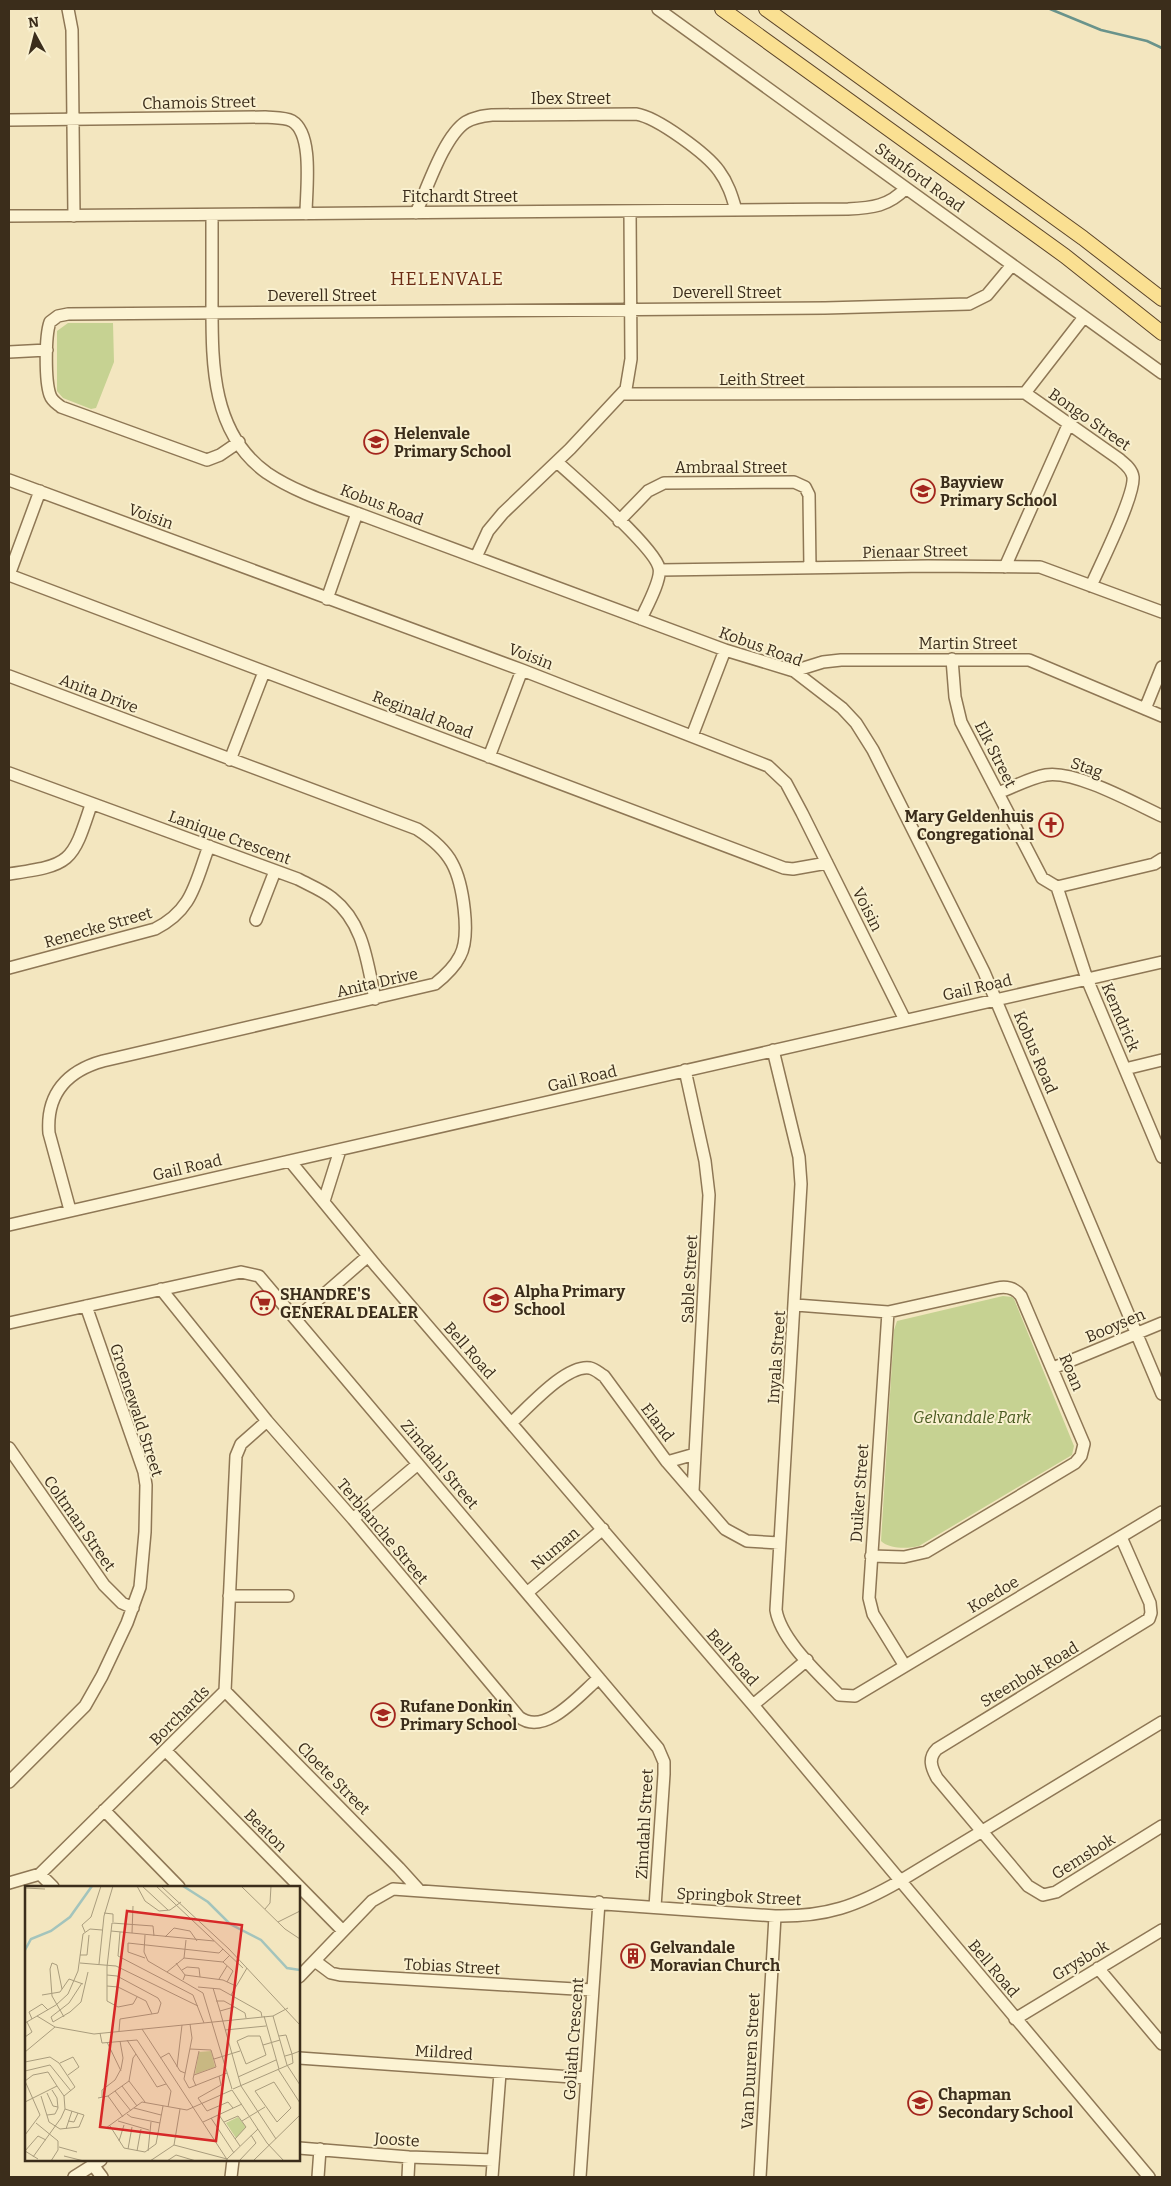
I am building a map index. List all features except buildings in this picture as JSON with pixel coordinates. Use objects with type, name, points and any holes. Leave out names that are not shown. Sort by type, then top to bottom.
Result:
[{"type":"main road","name":"Stanford Road","points":[[722,9],[1065,256],[1162,333]]},
{"type":"main road","points":[[766,9],[1083,238],[1162,299]]},
{"type":"street","points":[[68,9],[72,30],[74,216]]},
{"type":"street","name":"Stanford Road","points":[[658,9],[1162,373]]},
{"type":"street","name":"Ibex Street","points":[[416,213],[441,158],[457,130],[472,119],[492,114],[645,115],[655,120],[711,162],[726,183],[736,210]]},
{"type":"street","name":"Chamois Street","points":[[9,120],[265,117],[292,121],[300,129],[306,141],[306,214]]},
{"type":"street","name":"Fitchardt Street","points":[[9,216],[736,210],[877,207],[898,197],[906,188]]},
{"type":"street","points":[[476,557],[480,545],[493,525],[622,394],[628,383],[630,372],[631,309],[630,211]]},
{"type":"street","name":"Kobus Road","points":[[212,214],[212,312],[216,389],[221,408],[239,442],[257,464],[276,478],[305,493],[724,650],[794,671],[842,708],[865,736],[893,788],[997,999],[1162,1394]]},
{"type":"street","name":"Deverell Street","points":[[239,442],[220,455],[207,460],[61,407],[54,402],[49,389],[47,350],[50,322],[53,318],[62,314],[969,304],[987,295],[1012,265]]},
{"type":"street","points":[[1025,393],[1084,317]]},
{"type":"street","points":[[9,352],[47,350]]},
{"type":"street","name":"Leith Street","points":[[622,394],[1025,393]]},
{"type":"street","name":"Bongo Street","points":[[1025,393],[1128,466],[1133,479],[1126,504],[1091,586]]},
{"type":"street","points":[[1005,567],[1069,423]]},
{"type":"street","points":[[557,462],[649,551],[660,570],[641,619]]},
{"type":"street","name":"Voisin","points":[[9,480],[522,670],[760,761],[780,776],[790,789],[905,1020]]},
{"type":"street","name":"Ambraal Street","points":[[619,521],[648,491],[664,483],[794,482],[805,487],[809,495],[810,568]]},
{"type":"street","points":[[9,575],[40,491]]},
{"type":"street","points":[[327,599],[357,513]]},
{"type":"street","name":"Pienaar Street","points":[[660,570],[1045,567],[1162,612]]},
{"type":"street","name":"Reginald Road","points":[[9,575],[784,868],[793,869],[827,863]]},
{"type":"street","points":[[692,736],[724,650]]},
{"type":"street","name":"Elk Street","points":[[952,659],[958,712],[1035,869],[1042,878],[1057,887]]},
{"type":"street","name":"Martin Street","points":[[794,671],[831,661],[1029,660],[1162,716]]},
{"type":"street","points":[[1146,709],[1162,667]]},
{"type":"street","points":[[489,757],[522,670]]},
{"type":"street","points":[[230,760],[264,672]]},
{"type":"street","name":"Anita Drive","points":[[9,676],[417,829],[432,839],[452,862],[458,876],[462,896],[464,944],[461,955],[454,967],[435,984],[376,1000],[103,1061],[87,1066],[62,1082],[54,1095],[48,1120],[48,1133],[70,1210]]},
{"type":"street","name":"Lanique Crescent","points":[[9,773],[91,805],[298,879],[330,896],[345,909],[359,932],[376,1000]]},
{"type":"street","name":"Stag","points":[[998,793],[1035,777],[1062,775],[1081,780],[1162,816]]},
{"type":"street","points":[[9,874],[38,870],[67,859],[74,852],[91,805]]},
{"type":"street","name":"Renecke Street","points":[[9,968],[155,929],[171,921],[183,910],[190,897],[209,846]]},
{"type":"street","points":[[1057,887],[1154,864],[1162,859]]},
{"type":"street","points":[[256,920],[275,871]]},
{"type":"street","name":"Kemdrick","points":[[1057,887],[1087,979],[1162,1157]]},
{"type":"street","name":"Gail Road","points":[[9,1225],[1162,962]]},
{"type":"street","name":"Inyala Street","points":[[773,1050],[800,1170],[801,1202],[796,1305],[779,1543],[777,1615],[784,1631],[839,1695]]},
{"type":"street","points":[[1125,1069],[1162,1060]]},
{"type":"street","name":"Sable Street","points":[[686,1070],[708,1180],[709,1215],[693,1491]]},
{"type":"street","points":[[324,1202],[340,1150]]},
{"type":"street","name":"Bell Road","points":[[290,1161],[368,1256],[753,1705],[1149,2177]]},
{"type":"street","points":[[297,1318],[368,1256]]},
{"type":"street","name":"Zimdahl Street","points":[[9,1323],[241,1272],[250,1272],[259,1276],[297,1318],[658,1748],[664,1762],[655,1907]]},
{"type":"street","name":"Roan","points":[[796,1305],[888,1312],[1009,1287],[1021,1296],[1084,1444],[1081,1456],[1075,1463],[926,1552],[904,1557],[871,1556]]},
{"type":"street","name":"Terblanche Street","points":[[161,1289],[267,1421],[353,1519],[525,1722],[534,1724],[548,1720],[599,1678]]},
{"type":"street","name":"Groenewald Street","points":[[9,1782],[85,1706],[102,1676],[133,1608],[140,1587],[146,1485],[138,1454],[86,1306]]},
{"type":"street","name":"Duiker Street","points":[[888,1312],[871,1556],[870,1607],[905,1666]]},
{"type":"street","name":"Booysen","points":[[1053,1368],[1162,1323]]},
{"type":"street","name":"Eland","points":[[511,1423],[560,1378],[573,1371],[590,1368],[604,1376],[668,1462],[731,1534],[747,1540],[779,1543]]},
{"type":"street","name":"Borchards","points":[[9,1884],[40,1874],[225,1691],[236,1456],[241,1444],[267,1421]]},
{"type":"street","name":"Coltman Street","points":[[9,1448],[112,1595],[133,1608]]},
{"type":"street","points":[[668,1462],[695,1454]]},
{"type":"street","points":[[353,1519],[418,1464]]},
{"type":"street","name":"Koedoe","points":[[839,1695],[856,1696],[1162,1512]]},
{"type":"street","name":"Numan","points":[[528,1592],[603,1530]]},
{"type":"street","name":"Steenbok Road","points":[[983,1831],[937,1778],[931,1766],[933,1753],[1149,1619],[1151,1613],[1150,1603],[1121,1537]]},
{"type":"street","points":[[229,1596],[288,1596]]},
{"type":"street","points":[[753,1705],[807,1660]]},
{"type":"street","name":"Cloete Street","points":[[225,1691],[400,1868],[418,1890]]},
{"type":"street","name":"Springbok Street","points":[[300,1976],[384,1892],[393,1889],[599,1902],[775,1916],[808,1916],[839,1910],[861,1902],[900,1880],[1162,1722]]},
{"type":"street","name":"Beaton","points":[[166,1751],[299,1886]]},
{"type":"street","points":[[104,1810],[177,1886]]},
{"type":"street","name":"Gemsbok","points":[[983,1831],[1028,1886],[1038,1893],[1046,1895],[1056,1892],[1162,1826]]},
{"type":"street","points":[[40,1874],[52,1886]]},
{"type":"street","name":"Beaton","points":[[300,1887],[343,1931]]},
{"type":"street","name":"Goliath Crescent","points":[[580,2177],[599,1902]]},
{"type":"street","name":"Van Duuren Street","points":[[760,2177],[775,1916]]},
{"type":"street","name":"Grysbok","points":[[1015,2019],[1162,1930]]},
{"type":"street","name":"Tobias Street","points":[[315,1961],[331,1973],[340,1975],[592,1990]]},
{"type":"street","points":[[1098,1968],[1162,2044]]},
{"type":"street","name":"Mildred","points":[[300,2058],[586,2078]]},
{"type":"street","points":[[492,2177],[500,2073]]},
{"type":"street","name":"Jooste","points":[[300,2148],[409,2157],[494,2160]]},
{"type":"street","points":[[318,2177],[320,2149]]},
{"type":"street","points":[[408,2177],[409,2157]]},
{"type":"street","points":[[231,2177],[233,2161]]},
{"type":"street","points":[[74,2177],[97,2163],[102,2177]]},
{"type":"green space","points":[[68,323],[113,323],[114,362],[96,408],[91,409],[63,398],[57,391],[57,331]]},
{"type":"green space","name":"Gelvandale Park","points":[[1003,1296],[1014,1299],[1074,1446],[1072,1455],[919,1546],[899,1548],[884,1544],[881,1541],[894,1330],[897,1321]]},
{"type":"waterway","points":[[1050,9],[1101,30],[1147,41],[1162,48]]},
{"type":"place","name":"Helenvale Primary School","points":[[376,442]]},
{"type":"place","name":"Bayview Primary School","points":[[923,491]]},
{"type":"place","name":"Mary Geldenhuis Congregational","points":[[1051,825]]},
{"type":"place","name":"Alpha Primary School","points":[[496,1300]]},
{"type":"place","name":"SHANDRE'S GENERAL DEALER","points":[[263,1303]]},
{"type":"place","name":"Rufane Donkin Primary School","points":[[383,1715]]},
{"type":"place","name":"Gelvandale Moravian Church","points":[[633,1956]]},
{"type":"place","name":"Chapman Secondary School","points":[[920,2103]]},
{"type":"district","name":"HELENVALE","points":[[447,279]]}]
